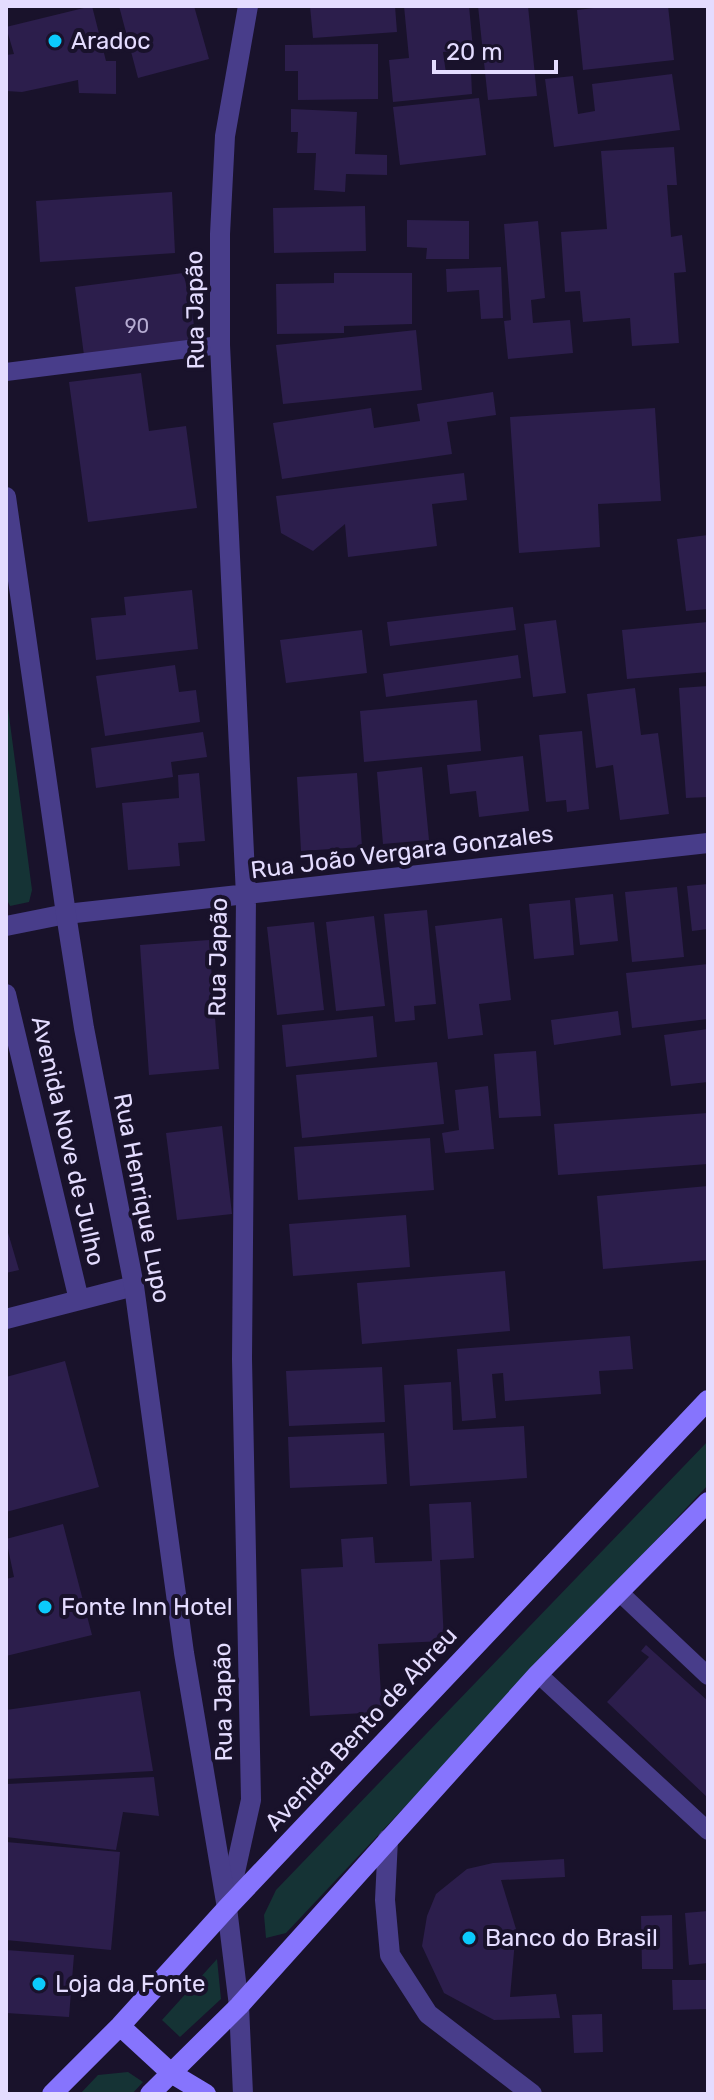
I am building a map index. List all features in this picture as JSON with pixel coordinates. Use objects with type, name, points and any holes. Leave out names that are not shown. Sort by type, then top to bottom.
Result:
[{"type":"main road","name":"Avenida Bento de Abreu","points":[[52,2094],[120,2026],[227,1908],[708,1400]]},
{"type":"main road","points":[[150,2094],[239,2006],[538,1674],[708,1502]]},
{"type":"main road","points":[[120,2026],[171,2073],[206,2094]]},
{"type":"street","name":"Rua Japão","points":[[227,1908],[251,1800],[242,1359],[246,896],[220,345],[220,234],[225,136],[248,6]]},
{"type":"street","name":"Rua Henrique Lupo","points":[[6,497],[66,914],[84,1028],[134,1286],[184,1653],[227,1908],[239,2006],[243,2094]]},
{"type":"street","name":"Rua João Vergara Gonzales","points":[[6,926],[66,914],[708,843]]},
{"type":"street","name":"Avenida Nove de Julho","points":[[6,994],[79,1300]]},
{"type":"street","points":[[6,1319],[134,1286]]},
{"type":"street","points":[[388,1839],[385,1900],[390,1955],[428,2014],[532,2094]]},
{"type":"lane","points":[[6,372],[220,345]]},
{"type":"lane","points":[[619,1592],[708,1676]]},
{"type":"lane","points":[[538,1674],[708,1831]]},
{"type":"green space","points":[[6,693],[32,890],[29,902],[10,906],[6,898]]},
{"type":"green space","points":[[708,1441],[708,1485],[286,1933],[266,1938],[264,1915],[276,1890]]},
{"type":"green space","points":[[217,1959],[221,1999],[180,2037],[162,2020]]},
{"type":"green space","points":[[128,2072],[143,2082],[132,2094],[80,2094],[98,2075]]},
{"type":"building","name":"Aradoc","points":[[92,6],[106,61],[116,61],[116,94],[79,93],[78,80],[22,92],[6,91],[6,55],[14,54],[6,27]]},
{"type":"building","points":[[119,6],[194,6],[209,59],[138,78]]},
{"type":"building","points":[[310,6],[395,6],[397,32],[313,38]]},
{"type":"building","points":[[404,6],[469,6],[473,49],[443,52],[446,73],[471,71],[472,94],[393,102],[389,60],[409,58]]},
{"type":"building","points":[[478,6],[528,6],[537,96],[488,100]]},
{"type":"building","points":[[610,6],[668,6],[674,60],[583,70],[577,10]]},
{"type":"building","points":[[378,44],[378,99],[298,100],[298,71],[285,71],[285,45]]},
{"type":"building","points":[[672,74],[680,130],[554,147],[545,79],[573,76],[578,114],[595,111],[592,84]]},
{"type":"building","points":[[479,98],[486,155],[400,165],[393,107]]},
{"type":"building","points":[[291,109],[357,112],[355,154],[387,155],[387,175],[346,174],[345,192],[314,190],[316,153],[297,153],[298,132],[291,132]]},
{"type":"building","points":[[674,147],[677,185],[667,185],[671,237],[682,235],[686,272],[674,273],[679,343],[632,346],[630,318],[583,322],[580,291],[565,292],[561,232],[607,229],[601,151]]},
{"type":"building","points":[[172,192],[175,253],[40,262],[36,201]]},
{"type":"building","points":[[365,206],[366,251],[274,253],[273,208]]},
{"type":"building","points":[[407,220],[469,221],[469,259],[426,259],[427,248],[407,247]]},
{"type":"building","points":[[538,221],[545,298],[531,300],[533,323],[570,320],[573,353],[508,359],[504,321],[511,320],[504,224]]},
{"type":"building","points":[[501,267],[503,318],[481,319],[479,290],[447,292],[446,269]]},
{"type":"building","points":[[183,273],[191,302],[197,350],[85,363],[75,287]]},
{"type":"building","points":[[334,273],[412,273],[412,324],[344,326],[344,333],[277,334],[276,284],[334,283]]},
{"type":"building","points":[[416,330],[422,390],[283,404],[276,345]]},
{"type":"building","points":[[141,373],[149,431],[186,426],[197,508],[88,522],[69,382]]},
{"type":"building","points":[[493,392],[496,415],[447,422],[452,454],[282,479],[273,423],[371,408],[374,428],[420,421],[417,404]]},
{"type":"building","points":[[655,408],[661,501],[598,504],[600,547],[519,553],[510,417]]},
{"type":"building","points":[[464,473],[467,500],[432,504],[437,546],[348,557],[345,524],[313,551],[281,533],[276,496]]},
{"type":"building","points":[[708,535],[708,609],[686,611],[677,539]]},
{"type":"building","points":[[192,590],[198,649],[96,660],[91,618],[126,615],[124,597]]},
{"type":"building","points":[[513,607],[516,630],[390,646],[387,622]]},
{"type":"building","points":[[556,620],[566,693],[533,697],[524,624]]},
{"type":"building","points":[[708,622],[708,672],[627,679],[622,630]]},
{"type":"building","points":[[362,630],[367,673],[286,683],[280,640]]},
{"type":"building","points":[[518,655],[521,678],[386,697],[383,674]]},
{"type":"building","points":[[175,665],[179,692],[196,690],[200,722],[105,736],[96,676]]},
{"type":"building","points":[[708,686],[708,797],[686,798],[679,688]]},
{"type":"building","points":[[635,688],[641,735],[658,733],[669,814],[620,820],[613,765],[596,768],[587,694]]},
{"type":"building","points":[[477,700],[481,751],[364,762],[360,711]]},
{"type":"building","points":[[582,731],[589,809],[567,812],[566,800],[546,802],[539,735]]},
{"type":"building","points":[[203,732],[207,757],[171,762],[173,777],[96,788],[91,748]]},
{"type":"building","points":[[523,756],[529,811],[479,817],[476,791],[450,794],[447,765]]},
{"type":"building","points":[[422,767],[429,840],[383,844],[377,772]]},
{"type":"building","points":[[199,773],[205,841],[178,843],[180,866],[128,870],[122,803],[179,798],[178,775]]},
{"type":"building","points":[[357,773],[362,847],[301,851],[297,777]]},
{"type":"building","points":[[708,884],[708,929],[692,931],[687,886]]},
{"type":"building","points":[[677,887],[684,957],[632,962],[625,892]]},
{"type":"building","points":[[613,894],[618,941],[580,945],[575,898]]},
{"type":"building","points":[[570,900],[574,955],[534,959],[529,904]]},
{"type":"building","points":[[427,910],[436,1004],[414,1006],[415,1020],[395,1022],[384,914]]},
{"type":"building","points":[[374,916],[385,1006],[336,1011],[326,922]]},
{"type":"building","points":[[502,918],[511,1000],[479,1004],[483,1035],[448,1039],[435,926]]},
{"type":"building","points":[[314,922],[324,1010],[277,1015],[267,927]]},
{"type":"building","points":[[209,940],[219,1069],[149,1075],[140,945]]},
{"type":"building","points":[[708,964],[708,1019],[632,1028],[626,973]]},
{"type":"building","points":[[618,1011],[621,1035],[554,1045],[551,1020]]},
{"type":"building","points":[[373,1016],[377,1057],[286,1067],[282,1025]]},
{"type":"building","points":[[708,1029],[708,1082],[671,1086],[664,1035]]},
{"type":"building","points":[[536,1051],[541,1116],[499,1118],[494,1054]]},
{"type":"building","points":[[437,1062],[444,1124],[302,1138],[296,1075]]},
{"type":"building","points":[[488,1086],[494,1149],[445,1153],[442,1133],[459,1130],[455,1090]]},
{"type":"building","points":[[708,1113],[708,1164],[558,1175],[554,1124]]},
{"type":"building","points":[[222,1126],[232,1214],[177,1220],[166,1133]]},
{"type":"building","points":[[430,1138],[434,1190],[298,1200],[294,1147]]},
{"type":"building","points":[[708,1186],[708,1260],[603,1269],[597,1196]]},
{"type":"building","points":[[406,1215],[410,1267],[293,1276],[289,1224]]},
{"type":"building","points":[[6,1226],[19,1270],[6,1273]]},
{"type":"building","points":[[505,1271],[510,1331],[362,1344],[357,1283]]},
{"type":"building","points":[[630,1336],[633,1369],[599,1371],[601,1394],[505,1401],[503,1373],[492,1374],[496,1418],[462,1421],[457,1349]]},
{"type":"building","points":[[65,1361],[99,1487],[6,1512],[6,1377]]},
{"type":"building","points":[[382,1367],[385,1422],[289,1426],[286,1371]]},
{"type":"building","points":[[451,1382],[453,1430],[524,1426],[527,1478],[410,1486],[404,1385]]},
{"type":"building","points":[[384,1433],[387,1484],[290,1488],[288,1437]]},
{"type":"building","points":[[471,1502],[474,1558],[440,1560],[444,1641],[378,1644],[382,1712],[310,1716],[301,1569],[343,1567],[341,1539],[373,1537],[375,1563],[432,1561],[429,1504]]},
{"type":"building","name":"Fonte Inn Hotel","points":[[63,1524],[92,1635],[6,1656],[6,1579],[14,1577],[6,1539]]},
{"type":"building","points":[[646,1645],[708,1701],[708,1798],[607,1702],[649,1657],[641,1651]]},
{"type":"building","points":[[140,1691],[153,1771],[6,1779],[6,1710]]},
{"type":"building","points":[[154,1777],[159,1816],[123,1812],[116,1850],[6,1837],[7,1784]]},
{"type":"building","points":[[6,1842],[120,1852],[111,1950],[6,1940]]},
{"type":"building","name":"Banco do Brasil","points":[[564,1859],[565,1877],[501,1880],[516,1929],[510,1997],[556,1994],[560,2018],[494,2020],[444,1993],[422,1946],[427,1916],[436,1894],[467,1869],[493,1863]]},
{"type":"building","points":[[708,1911],[708,1963],[689,1965],[685,1913]]},
{"type":"building","points":[[672,1915],[673,1969],[642,1969],[641,1916]]},
{"type":"building","name":"Loja da Fonte","points":[[6,1950],[74,1955],[69,2017],[6,2013]]},
{"type":"building","points":[[672,1980],[708,1980],[708,2009],[673,2010]]},
{"type":"building","points":[[602,2014],[603,2052],[574,2053],[572,2015]]},
{"type":"place","name":"Aradoc","points":[[55,41]]},
{"type":"place","name":"Fonte Inn Hotel","points":[[45,1607]]},
{"type":"place","name":"Banco do Brasil","points":[[469,1938]]},
{"type":"place","name":"Loja da Fonte","points":[[39,1984]]}]
